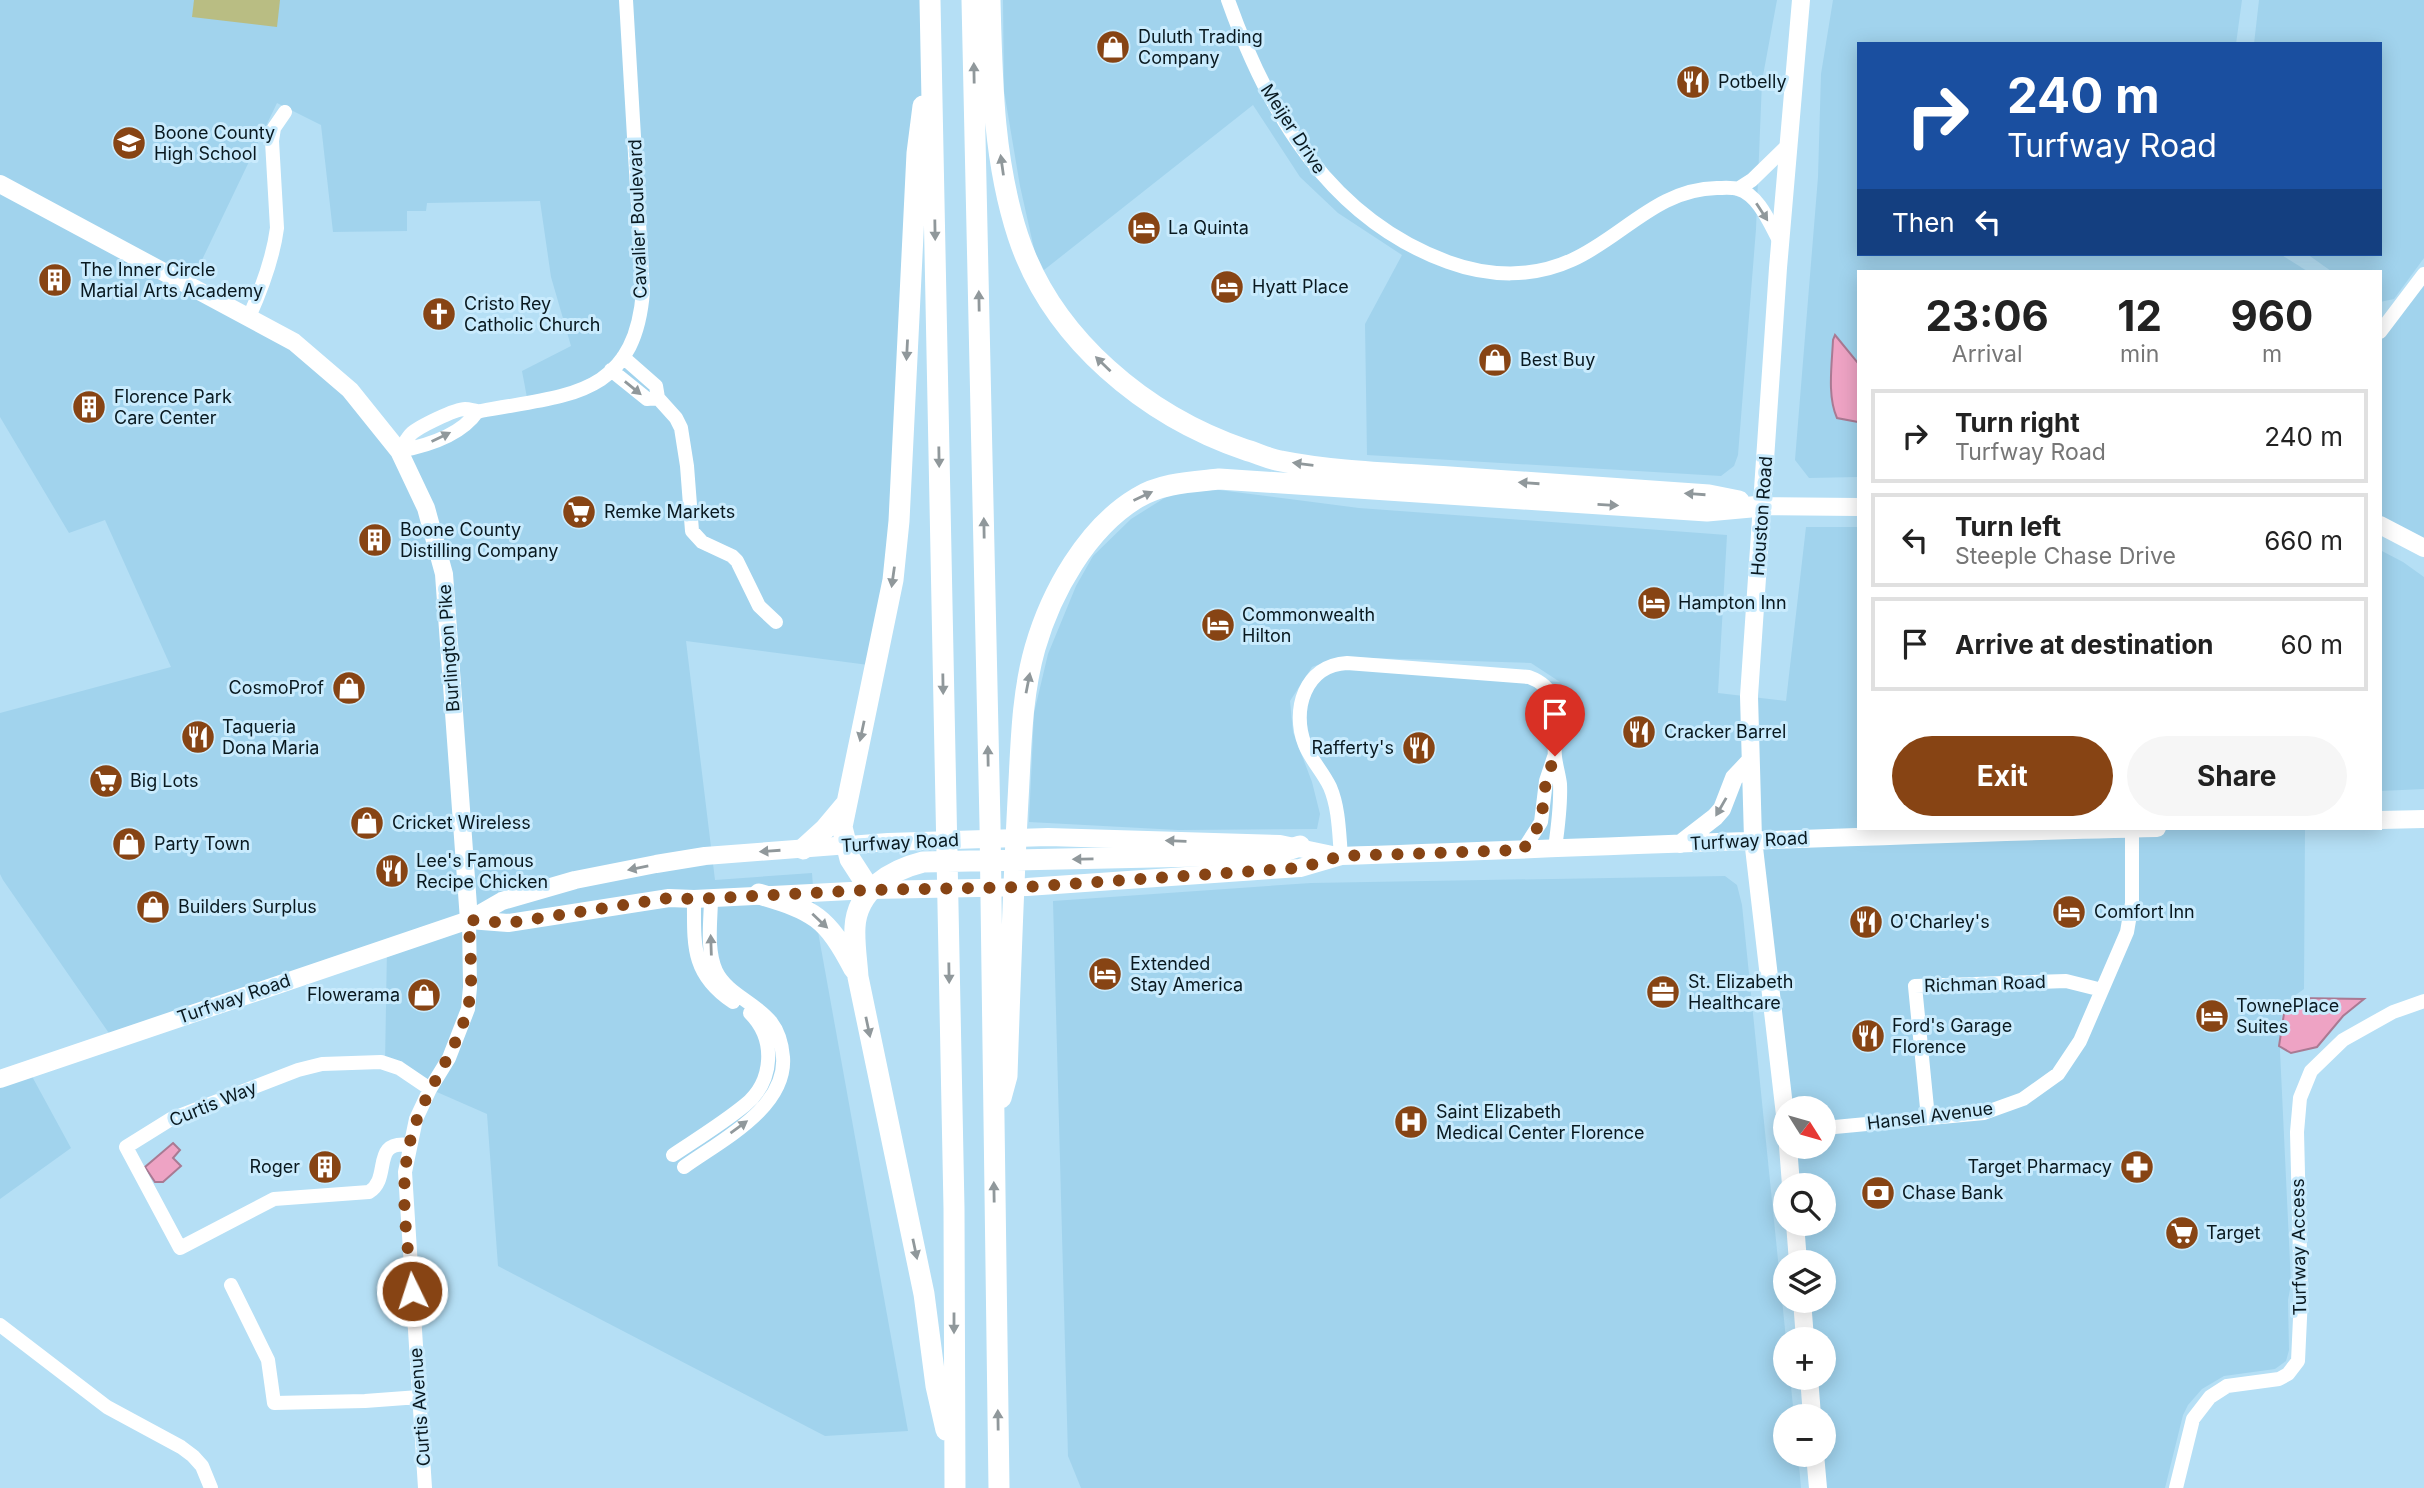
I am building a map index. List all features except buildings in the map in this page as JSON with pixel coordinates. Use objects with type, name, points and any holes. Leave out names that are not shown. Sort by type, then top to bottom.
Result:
[{"type":"highway","points":[[930,0],[953,1194],[955,1479]]},
{"type":"highway","points":[[972,0],[990,824],[1002,903],[1007,1076],[993,1131],[999,1488]]},
{"type":"highway","points":[[990,0],[996,123],[1004,184],[1018,237],[1035,277],[1070,330],[1103,365],[1140,397],[1180,422],[1225,442],[1279,461],[1367,472],[1709,495],[1762,506]]},
{"type":"highway","points":[[870,890],[850,859],[842,827],[893,580],[899,521],[919,123],[932,63]]},
{"type":"highway","points":[[1002,903],[1016,824],[1023,711],[1035,648],[1067,573],[1088,541],[1110,518],[1139,496],[1175,484],[1219,479],[1707,512],[1762,506]]},
{"type":"highway","points":[[803,849],[847,803]]},
{"type":"highway","points":[[955,1479],[936,1386],[924,1294],[858,977],[855,925],[862,901],[870,890],[902,867],[923,862],[1200,856],[1284,851],[1300,846]]},
{"type":"highway","points":[[759,894],[792,904],[815,915],[844,950],[858,977]]},
{"type":"main road","name":"Houston Road","points":[[1783,1096],[1754,839],[1749,696],[1780,242],[1801,0]]},
{"type":"main road","name":"Burlington Pike","points":[[0,184],[294,342],[332,372],[367,408],[399,451],[425,508],[444,573],[469,920]]},
{"type":"main road","points":[[1762,506],[1857,507]]},
{"type":"main road","points":[[2382,526],[2424,548]]},
{"type":"main road","points":[[1680,844],[1715,817],[1734,778],[1750,761]]},
{"type":"main road","points":[[2382,820],[2424,819]]},
{"type":"main road","name":"Turfway Road","points":[[469,920],[508,923],[669,898],[1027,887],[1300,868],[1341,856],[1754,839],[2063,830]]},
{"type":"main road","name":"Turfway Road","points":[[0,1079],[469,920],[502,901],[575,880],[705,856],[888,842],[1048,837],[1300,846],[1341,856]]},
{"type":"main road","points":[[1816,1467],[1818,1488]]},
{"type":"street","name":"Cavalier Boulevard","points":[[399,451],[420,447],[469,424],[477,412],[570,395],[592,385],[623,357],[641,312],[643,291],[626,0]]},
{"type":"street","name":"Meijer Drive","points":[[1228,0],[1269,95],[1321,175],[1367,218],[1407,245],[1429,255],[1484,272],[1503,274],[1538,271],[1578,257],[1660,202],[1706,189],[1738,189]]},
{"type":"street","points":[[249,317],[261,289],[275,242],[277,228],[272,141],[274,128],[285,112]]},
{"type":"street","points":[[1780,242],[1762,209],[1738,189],[1752,180],[1788,145]]},
{"type":"street","points":[[2382,329],[2424,274]]},
{"type":"street","points":[[623,357],[656,386],[658,398],[676,418],[681,428],[692,531],[702,542],[737,561],[759,606],[776,622]]},
{"type":"street","points":[[611,370],[647,399],[658,398]]},
{"type":"street","points":[[1341,856],[1336,807],[1330,786],[1304,743],[1301,726],[1307,687],[1314,677],[1333,663],[1529,677],[1539,681],[1554,702],[1557,716],[1555,756],[1560,782],[1555,848]]},
{"type":"street","points":[[1523,850],[1541,822],[1546,780],[1555,756]]},
{"type":"street","name":"Hansel Avenue","points":[[1836,1127],[1984,1113],[2023,1099],[2058,1074],[2080,1041],[2131,918],[2132,830]]},
{"type":"street","points":[[673,1155],[746,1104],[758,1091],[764,1079],[769,1053],[761,1025],[719,993],[705,977],[695,941],[702,898]]},
{"type":"street","points":[[684,1167],[760,1112],[780,1084],[783,1067],[782,1049],[772,1023],[726,985],[715,968],[702,898]]},
{"type":"street","name":"Curtis Avenue","points":[[425,1488],[405,1195],[409,1145],[416,1119],[449,1058],[468,1009],[469,920]]},
{"type":"street","name":"Richman Road","points":[[1928,1118],[1915,986],[2066,981],[2102,990]]},
{"type":"street","name":"Turfway Access","points":[[2176,1488],[2193,1419],[2210,1396],[2227,1386],[2279,1379],[2288,1374],[2298,1361],[2301,1297],[2297,1132],[2300,1098],[2311,1071],[2343,1040],[2393,1012],[2424,1001]]},
{"type":"street","name":"Curtis Way","points":[[409,1145],[391,1146],[386,1153],[377,1186],[369,1192],[274,1199],[180,1248],[126,1147],[171,1119],[298,1070],[322,1064],[381,1062],[399,1068],[430,1089]]},
{"type":"street","points":[[231,1285],[268,1360],[274,1403],[419,1397]]},
{"type":"street","points":[[0,1325],[107,1407],[193,1456],[202,1466],[211,1488]]},
{"type":"shaded area","points":[[0,0],[930,0],[899,521],[876,666],[686,641],[715,880],[812,873],[815,915],[908,1431],[825,1436],[498,1266],[487,1114],[430,1089],[385,1064],[387,948],[113,1039],[0,874],[0,713],[171,667],[105,520],[69,533],[0,417]],"holes":[[[277,103],[321,125],[333,232],[407,231],[407,211],[426,211],[427,203],[540,201],[551,277],[571,346],[522,371],[528,403],[477,412],[420,447],[390,439],[273,329],[190,285]]]},
{"type":"shaded area","points":[[1003,0],[1777,0],[1762,81],[1756,229],[1738,455],[1734,466],[1721,476],[1367,455],[1365,324],[1402,255],[1338,213],[1300,177],[1253,105],[1044,270],[1035,253],[1020,186],[1004,91]]},
{"type":"shaded area","points":[[1833,0],[2242,0],[2236,42],[1857,42],[1857,256],[2283,256],[2305,270],[1857,270],[1857,477],[1809,478],[1795,460],[1818,177],[1821,74]]},
{"type":"shaded area","points":[[2259,0],[2424,0],[2424,258],[2394,299],[2382,302],[2382,270],[2330,270],[2310,256],[2382,256],[2382,42],[2254,42]]},
{"type":"shaded area","points":[[2424,274],[2424,548],[2382,526],[2382,329]]},
{"type":"shaded area","points":[[1835,335],[1857,362],[1857,422],[1837,418],[1834,409],[1831,380]]},
{"type":"shaded area","points":[[1219,490],[1359,508],[1727,535],[1718,693],[1786,701],[1806,527],[1857,527],[1857,830],[2305,830],[2304,989],[2282,1005],[2280,1051],[2291,1284],[2288,1300],[2289,1350],[2286,1361],[2275,1369],[2224,1376],[2202,1389],[2183,1415],[2165,1488],[1818,1488],[1822,1467],[1836,1467],[1836,1404],[1811,1404],[1810,1390],[1836,1390],[1836,1327],[1804,1327],[1803,1313],[1836,1313],[1836,1250],[1797,1250],[1796,1236],[1836,1236],[1836,1173],[1790,1173],[1789,1159],[1836,1159],[1836,1096],[1784,1096],[1753,839],[1341,856],[1339,825],[1311,757],[1302,700],[1324,668],[1560,682],[1531,663],[1340,657],[1312,667],[1290,701],[1293,732],[1312,782],[1320,814],[1317,829],[1178,830],[1029,822],[1034,713],[1048,654],[1076,586],[1093,556],[1131,519],[1174,492]]},
{"type":"shaded area","points":[[2382,551],[2424,577],[2424,789],[2382,791]]},
{"type":"shaded area","name":"Saint Elizabeth Medical Center Florence","points":[[1725,876],[1737,885],[1742,905],[1773,1211],[1773,1236],[1776,1236],[1777,1250],[1773,1250],[1773,1313],[1783,1313],[1785,1327],[1773,1327],[1773,1390],[1791,1390],[1793,1404],[1773,1404],[1773,1467],[1799,1467],[1801,1488],[1081,1488],[1068,1456],[1053,901],[1311,883]]},
{"type":"shaded area","points":[[2294,998],[2364,999],[2343,1016],[2317,1047],[2291,1053],[2279,1046],[2285,1007]]},
{"type":"shaded area","points":[[28,1069],[71,1148],[0,1199],[0,1079]]},
{"type":"shaded area","points":[[173,1143],[180,1150],[173,1158],[181,1166],[163,1182],[155,1182],[145,1167]]},
{"type":"green space","points":[[194,0],[280,0],[277,27],[192,17]]},
{"type":"place","name":"Duluth Trading Company","points":[[1113,47]]},
{"type":"place","name":"Potbelly","points":[[1693,82]]},
{"type":"place","name":"Boone County High School","points":[[129,143]]},
{"type":"place","name":"La Quinta","points":[[1144,228]]},
{"type":"place","name":"The Inner Circle Martial Arts Academy","points":[[55,280]]},
{"type":"place","name":"Hyatt Place","points":[[1227,287]]},
{"type":"place","name":"Cristo Rey Catholic Church","points":[[439,314]]},
{"type":"place","name":"Best Buy","points":[[1495,360]]},
{"type":"place","name":"Florence Park Care Center","points":[[89,407]]},
{"type":"place","name":"Remke Markets","points":[[579,512]]},
{"type":"place","name":"Boone County Distilling Company","points":[[375,540]]},
{"type":"place","name":"Hampton Inn","points":[[1654,603]]},
{"type":"place","name":"Commonwealth Hilton","points":[[1218,625]]},
{"type":"place","name":"CosmoProf","points":[[349,688]]},
{"type":"place","name":"Cracker Barrel","points":[[1639,732]]},
{"type":"place","name":"Taqueria Dona Maria","points":[[198,737]]},
{"type":"place","name":"Rafferty's","points":[[1419,748]]},
{"type":"place","name":"Big Lots","points":[[106,781]]},
{"type":"place","name":"Cricket Wireless","points":[[367,823]]},
{"type":"place","name":"Party Town","points":[[129,844]]},
{"type":"place","name":"Lee's Famous Recipe Chicken","points":[[392,871]]},
{"type":"place","name":"Builders Surplus","points":[[153,907]]},
{"type":"place","name":"Comfort Inn","points":[[2069,912]]},
{"type":"place","name":"O'Charley's","points":[[1866,922]]},
{"type":"place","name":"Extended Stay America","points":[[1105,974]]},
{"type":"place","name":"St. Elizabeth Healthcare","points":[[1663,992]]},
{"type":"place","name":"Flowerama","points":[[424,995]]},
{"type":"place","name":"TownePlace Suites","points":[[2212,1016]]},
{"type":"place","name":"Ford's Garage Florence","points":[[1868,1036]]},
{"type":"place","name":"Saint Elizabeth Medical Center Florence","points":[[1411,1122]]},
{"type":"place","name":"Roger","points":[[325,1167]]},
{"type":"place","name":"Target Pharmacy","points":[[2137,1167]]},
{"type":"place","name":"Chase Bank","points":[[1878,1193]]},
{"type":"place","name":"Target","points":[[2182,1233]]},
{"type":"route","points":[[412,1291],[405,1195],[409,1145],[416,1119],[449,1058],[468,1009],[469,920],[508,923],[669,898],[1027,887],[1300,868],[1341,856],[1523,850],[1541,822],[1546,780],[1555,756]]}]
